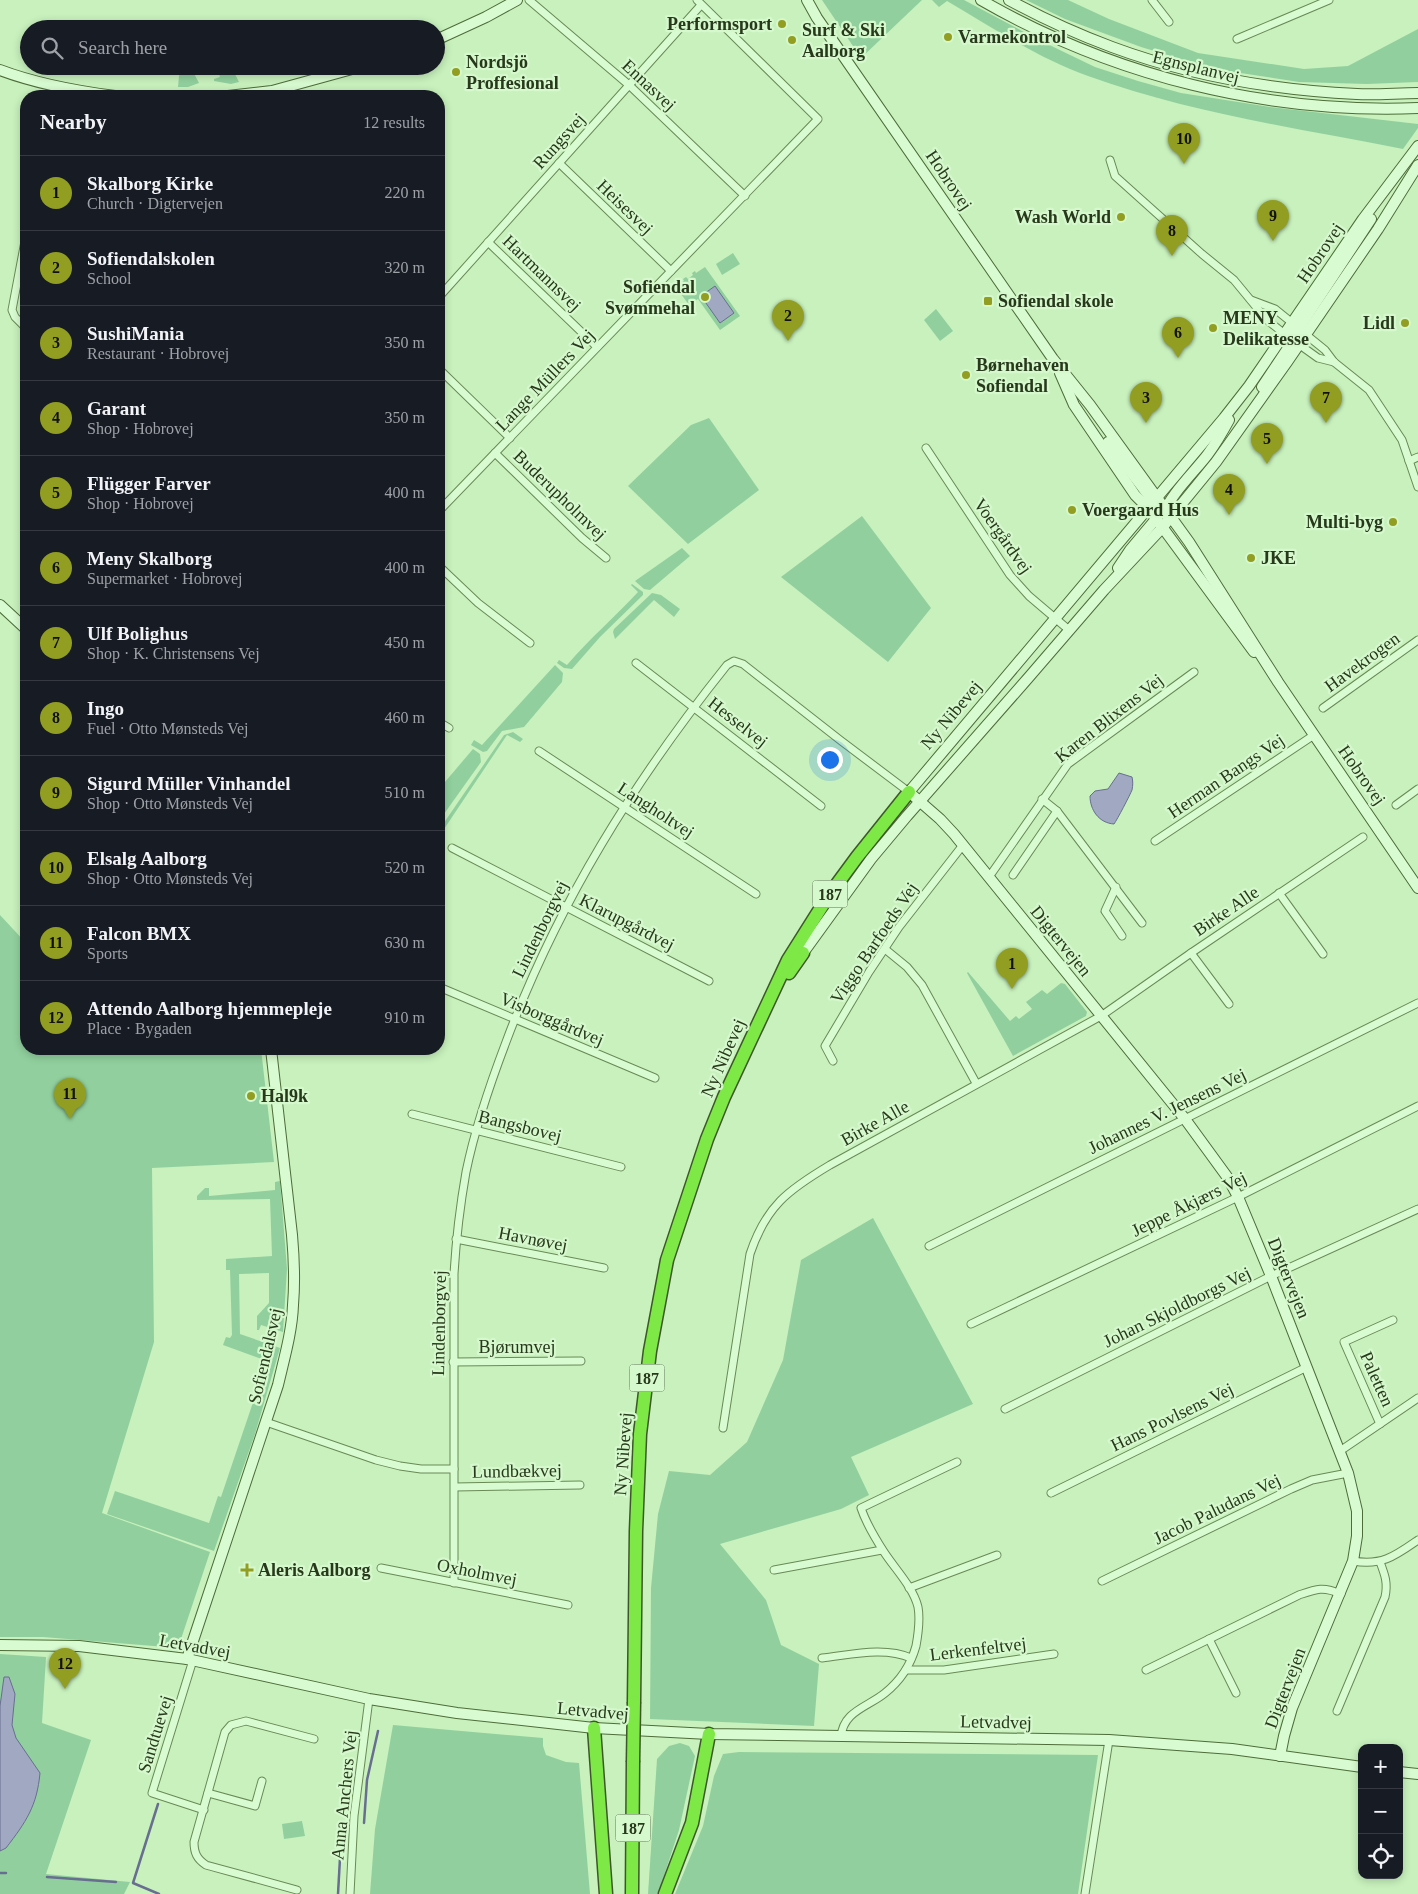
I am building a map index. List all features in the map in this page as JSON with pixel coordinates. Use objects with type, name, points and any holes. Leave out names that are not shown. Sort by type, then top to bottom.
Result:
[{"type":"highway","name":"Ny Nibevej","points":[[632,1894],[636,1521],[640,1434],[650,1351],[667,1260],[707,1139],[740,1061],[788,960],[816,914],[857,857],[909,792]]},
{"type":"highway","name":"Ny Nibevej","points":[[766,1006],[802,953]]},
{"type":"highway","points":[[594,1728],[606,1894]]},
{"type":"highway","points":[[665,1894],[692,1823],[709,1734]]},
{"type":"main road","points":[[445,36],[517,0]]},
{"type":"main road","name":"Hobrovej","points":[[800,0],[817,18]]},
{"type":"main road","name":"Hobrovej","points":[[807,0],[817,18],[1053,359],[1090,405],[1241,637],[1278,682]]},
{"type":"main road","name":"Egnsplanvej","points":[[981,0],[1008,16],[1088,53],[1167,79],[1236,95],[1319,106],[1389,109],[1418,108]]},
{"type":"main road","name":"Egnsplanvej","points":[[1009,0],[1045,19],[1112,48],[1236,81],[1358,94],[1418,93]]},
{"type":"main road","points":[[0,70],[51,90]]},
{"type":"main road","points":[[272,90],[329,75]]},
{"type":"main road","name":"Hobrovej","points":[[1160,513],[1216,462],[1240,428],[1296,342],[1299,328],[1360,224],[1418,146]]},
{"type":"main road","name":"Hobrovej","points":[[1160,513],[1250,386],[1284,334],[1299,328],[1378,229],[1418,165]]},
{"type":"main road","points":[[1296,342],[1299,328]]},
{"type":"main road","name":"Hobrovej","points":[[1053,359],[1074,405],[1135,495],[1160,513],[1190,554],[1219,587],[1278,682],[1418,888]]},
{"type":"main road","name":"Ny Nibevej","points":[[802,953],[871,859],[1104,590],[1160,513]]},
{"type":"main road","name":"Ny Nibevej","points":[[909,792],[1056,619],[1160,513]]},
{"type":"main road","points":[[0,605],[20,623]]},
{"type":"main road","name":"Digtervejen","points":[[909,792],[940,819],[989,876],[1212,1154],[1238,1197],[1340,1451],[1354,1492],[1357,1511],[1357,1536],[1353,1561],[1341,1594],[1292,1708],[1280,1756]]},
{"type":"main road","name":"Sofiendalsvej","points":[[190,1660],[278,1385],[288,1345],[293,1306],[294,1270],[292,1235],[272,1055]]},
{"type":"main road","name":"Letvadvej","points":[[0,1645],[79,1646],[190,1660],[370,1700],[457,1713],[594,1728],[709,1734],[1110,1740],[1214,1747],[1358,1766]]},
{"type":"main road","points":[[1403,1772],[1418,1774]]},
{"type":"street","name":"Ennasvej","points":[[529,0],[629,86],[745,196]]},
{"type":"street","points":[[1152,0],[1169,22]]},
{"type":"street","points":[[1237,39],[1329,0]]},
{"type":"street","name":"Rungsvej","points":[[445,289],[629,86],[699,3]]},
{"type":"street","name":"Lange Müllers Vej","points":[[445,505],[818,119],[699,3]]},
{"type":"street","points":[[1110,160],[1115,176],[1187,241],[1234,280],[1267,320],[1318,358],[1334,362]]},
{"type":"street","name":"Heisesvej","points":[[558,163],[671,272]]},
{"type":"street","name":"Hartmannsvej","points":[[488,242],[597,347]]},
{"type":"street","points":[[20,268],[12,310],[20,322]]},
{"type":"street","points":[[1251,300],[1275,309],[1325,350],[1334,362],[1370,390],[1402,440],[1418,487]]},
{"type":"street","points":[[445,375],[510,438]]},
{"type":"street","name":"Voergårdvej","points":[[926,448],[1010,575],[1029,596],[1069,630]]},
{"type":"street","name":"Buderupholmvej","points":[[495,453],[582,538],[606,558]]},
{"type":"street","points":[[1409,461],[1418,457]]},
{"type":"street","points":[[445,572],[478,603],[530,643]]},
{"type":"street","name":"Havekrogen","points":[[1323,708],[1418,640]]},
{"type":"street","name":"Lindenborgvej","points":[[454,1583],[454,1274],[456,1239],[466,1173],[476,1130],[514,1020],[535,970],[566,906],[623,807],[693,707],[726,665],[734,661],[744,664],[909,792]]},
{"type":"street","name":"Hesselvej","points":[[636,663],[821,806]]},
{"type":"street","name":"Karen Blixens Vej","points":[[989,876],[1068,764],[1194,672]]},
{"type":"street","points":[[445,726],[449,728]]},
{"type":"street","name":"Herman Bangs Vej","points":[[1155,842],[1314,735]]},
{"type":"street","name":"Langholtvej","points":[[539,751],[756,894]]},
{"type":"street","points":[[1396,805],[1418,789]]},
{"type":"street","points":[[1042,799],[1057,811],[1142,923]]},
{"type":"street","points":[[1013,875],[1057,811]]},
{"type":"street","name":"Birke Alle","points":[[723,1428],[750,1254],[757,1232],[767,1215],[794,1187],[834,1162],[1101,1016],[1363,837]]},
{"type":"street","name":"Viggo Barfoeds Vej","points":[[833,1061],[825,1046],[899,927],[963,845]]},
{"type":"street","name":"Klarupgårdvej","points":[[452,848],[709,981]]},
{"type":"street","points":[[1116,887],[1105,911],[1122,936]]},
{"type":"street","name":"Birke Alle","points":[[1279,893],[1323,954]]},
{"type":"street","points":[[885,949],[907,967],[922,985],[976,1083]]},
{"type":"street","name":"Birke Alle","points":[[1191,953],[1229,1004]]},
{"type":"street","name":"Visborggårdvej","points":[[445,990],[654,1078]]},
{"type":"street","name":"Johannes V. Jensens Vej","points":[[929,1246],[1418,1003]]},
{"type":"street","name":"Jeppe Åkjærs Vej","points":[[971,1324],[1238,1197],[1418,1106]]},
{"type":"street","name":"Bangsbovej","points":[[412,1114],[621,1167]]},
{"type":"street","name":"Johan Skjoldborgs Vej","points":[[1005,1409],[1271,1276],[1418,1209]]},
{"type":"street","name":"Havnøvej","points":[[456,1239],[604,1268]]},
{"type":"street","name":"Paletten","points":[[1380,1424],[1344,1342],[1393,1320]]},
{"type":"street","name":"Bjørumvej","points":[[453,1362],[581,1361]]},
{"type":"street","name":"Hans Povlsens Vej","points":[[1051,1493],[1307,1367]]},
{"type":"street","points":[[1340,1451],[1418,1398]]},
{"type":"street","points":[[266,1422],[376,1460],[400,1466],[421,1469],[454,1469]]},
{"type":"street","name":"Lerkenfeltvej","points":[[842,1737],[844,1723],[850,1715],[884,1694],[896,1684],[906,1670],[916,1645],[918,1608],[910,1588],[882,1550],[861,1508],[957,1462]]},
{"type":"street","name":"Jacob Paludans Vej","points":[[1102,1581],[1298,1486],[1325,1476],[1348,1473]]},
{"type":"street","name":"Lundbækvej","points":[[454,1487],[580,1485]]},
{"type":"street","points":[[1353,1561],[1380,1562],[1397,1555],[1418,1540]]},
{"type":"street","points":[[774,1570],[882,1550]]},
{"type":"street","points":[[910,1588],[997,1554]]},
{"type":"street","points":[[1337,1711],[1385,1597],[1386,1579],[1380,1562]]},
{"type":"street","name":"Oxholmvej","points":[[381,1568],[568,1605]]},
{"type":"street","points":[[1146,1670],[1298,1595],[1328,1588],[1341,1594]]},
{"type":"street","points":[[1209,1639],[1236,1693]]},
{"type":"street","name":"Lerkenfeltvej","points":[[822,1658],[879,1652],[898,1654],[911,1658]]},
{"type":"street","name":"Lerkenfeltvej","points":[[906,1670],[944,1670],[1054,1654]]},
{"type":"street","name":"Sandtuevej","points":[[190,1660],[152,1793],[204,1810]]},
{"type":"street","name":"Anna Anchers Vej","points":[[350,1894],[354,1816],[370,1700]]},
{"type":"street","points":[[297,1890],[206,1865],[198,1860],[194,1851],[194,1842],[225,1732],[231,1725],[246,1720],[314,1739]]},
{"type":"street","points":[[1085,1894],[1110,1740]]},
{"type":"street","points":[[208,1793],[255,1806],[262,1781]]},
{"type":"green space","points":[[822,0],[922,0],[861,58]]},
{"type":"green space","points":[[932,0],[964,0],[1095,67],[1181,93],[1270,107],[1418,124],[1418,128],[1403,149],[1244,119],[1165,100],[1126,89],[1069,69],[1016,42],[947,1],[939,7]]},
{"type":"green space","points":[[1026,0],[1068,0],[1109,19],[1198,53],[1304,69],[1348,66],[1418,29],[1418,82],[1367,84],[1299,82],[1214,69],[1141,47],[1065,19]]},
{"type":"green space","points":[[195,75],[199,83],[188,87],[178,87],[179,76]]},
{"type":"green space","points":[[219,75],[236,75],[239,82],[231,84],[214,81],[214,79],[220,77]]},
{"type":"green space","points":[[733,253],[740,264],[722,275],[716,264]]},
{"type":"green space","name":"Sofiendal Svømmehal","points":[[705,267],[740,316],[720,330],[698,299],[689,305],[676,287],[684,281],[683,279],[686,277],[688,279],[693,275],[692,273],[695,271],[696,273]]},
{"type":"green space","points":[[936,309],[953,331],[940,341],[924,320]]},
{"type":"green space","points":[[709,418],[759,490],[688,544],[628,486],[691,425]]},
{"type":"green space","points":[[862,516],[931,608],[888,662],[781,577]]},
{"type":"green space","points":[[682,548],[690,556],[650,590],[644,589],[635,581]]},
{"type":"green space","points":[[632,584],[643,592],[643,595],[600,637],[572,669],[564,668],[557,663],[559,660],[567,665],[638,592]]},
{"type":"green space","points":[[652,593],[661,595],[680,609],[674,617],[654,600],[615,639],[614,629]]},
{"type":"green space","points":[[555,665],[563,673],[562,682],[524,727],[502,731],[487,751],[483,752],[471,745],[474,740],[482,745]]},
{"type":"green space","points":[[513,732],[523,739],[520,742],[507,735],[445,828],[445,821],[504,735]]},
{"type":"green space","points":[[473,749],[480,754],[481,762],[445,813],[445,782]]},
{"type":"green space","points":[[0,915],[20,937],[20,1055],[262,1055],[274,1162],[152,1168],[154,1342],[102,1513],[210,1552],[178,1648],[43,1637],[0,1637]]},
{"type":"green space","points":[[968,972],[1010,1021],[1016,1016],[1019,1019],[1032,1009],[1026,1002],[1042,990],[1047,994],[1061,983],[1065,984],[1087,1012],[1086,1016],[1013,1056]]},
{"type":"green space","points":[[280,1181],[287,1269],[283,1332],[261,1325],[259,1330],[257,1330],[257,1316],[269,1303],[269,1273],[239,1274],[240,1334],[280,1348],[255,1434],[214,1551],[107,1514],[115,1491],[209,1523],[218,1496],[221,1497],[267,1361],[223,1345],[226,1337],[230,1338],[232,1335],[230,1270],[226,1270],[226,1259],[272,1256],[270,1199],[197,1200],[197,1196],[205,1188],[209,1188],[209,1196],[275,1190],[275,1182]]},
{"type":"green space","points":[[873,1218],[973,1404],[851,1457],[869,1495],[841,1509],[720,1544],[766,1600],[781,1645],[819,1664],[814,1726],[650,1719],[651,1588],[658,1514],[669,1471],[710,1475],[747,1442],[783,1360],[801,1260]]},
{"type":"green space","points":[[0,1654],[46,1657],[42,1723],[91,1740],[46,1874],[130,1882],[124,1894],[0,1894]]},
{"type":"green space","points":[[393,1725],[543,1738],[546,1755],[566,1762],[579,1763],[590,1894],[370,1894],[375,1829]]},
{"type":"green space","points":[[680,1743],[689,1746],[695,1756],[679,1830],[658,1894],[648,1894],[657,1759],[669,1746]]},
{"type":"green space","points":[[739,1752],[1098,1755],[1078,1894],[675,1894],[703,1826],[714,1776],[723,1754]]},
{"type":"green space","points":[[302,1821],[305,1836],[284,1839],[282,1824]]},
{"type":"water","points":[[715,286],[734,313],[720,323],[701,296]]},
{"type":"water","points":[[1119,773],[1132,777],[1133,786],[1114,824],[1104,821],[1096,815],[1090,801],[1090,796],[1095,791],[1108,789]]},
{"type":"water","points":[[4,1677],[9,1677],[15,1694],[12,1725],[16,1738],[40,1773],[36,1795],[29,1813],[6,1848],[0,1851],[0,1706]]},
{"type":"waterway","points":[[364,1823],[367,1780],[378,1731]]},
{"type":"waterway","points":[[158,1804],[133,1883],[159,1894]]},
{"type":"waterway","points":[[338,1894],[342,1822]]},
{"type":"waterway","points":[[0,1873],[6,1873]]},
{"type":"waterway","points":[[47,1877],[116,1882]]},
{"type":"place","name":"Performsport","points":[[782,24]]},
{"type":"place","name":"Varmekontrol","points":[[948,37]]},
{"type":"place","name":"Surf & Ski Aalborg","points":[[792,40]]},
{"type":"place","name":"Nordsjö Proffesional","points":[[456,72]]},
{"type":"place","name":"Elsalg Aalborg","points":[[1184,164]]},
{"type":"place","name":"Wash World","points":[[1121,217]]},
{"type":"place","name":"Sigurd Müller Vinhandel","points":[[1273,241]]},
{"type":"place","name":"Ingo","points":[[1172,256]]},
{"type":"place","name":"Sofiendal Svømmehal","points":[[705,297]]},
{"type":"place","name":"Sofiendal skole","points":[[988,301]]},
{"type":"place","name":"Lidl","points":[[1405,323]]},
{"type":"place","name":"MENY Delikatesse","points":[[1213,328]]},
{"type":"place","name":"Sofiendalskolen","points":[[788,341]]},
{"type":"place","name":"Meny Skalborg","points":[[1178,358]]},
{"type":"place","name":"Børnehaven Sofiendal","points":[[966,375]]},
{"type":"place","name":"SushiMania","points":[[1146,423]]},
{"type":"place","name":"Ulf Bolighus","points":[[1326,423]]},
{"type":"place","name":"Flügger Farver","points":[[1267,464]]},
{"type":"place","name":"Voergaard Hus","points":[[1072,510]]},
{"type":"place","name":"Garant","points":[[1229,515]]},
{"type":"place","name":"Multi-byg","points":[[1393,522]]},
{"type":"place","name":"JKE","points":[[1251,558]]},
{"type":"place","name":"Skalborg Kirke","points":[[1012,989]]},
{"type":"place","name":"Hal9k","points":[[251,1096]]},
{"type":"place","name":"Falcon BMX","points":[[70,1119]]},
{"type":"place","name":"Aleris Aalborg","points":[[247,1570]]},
{"type":"place","name":"Attendo Aalborg hjemmepleje","points":[[65,1689]]}]
